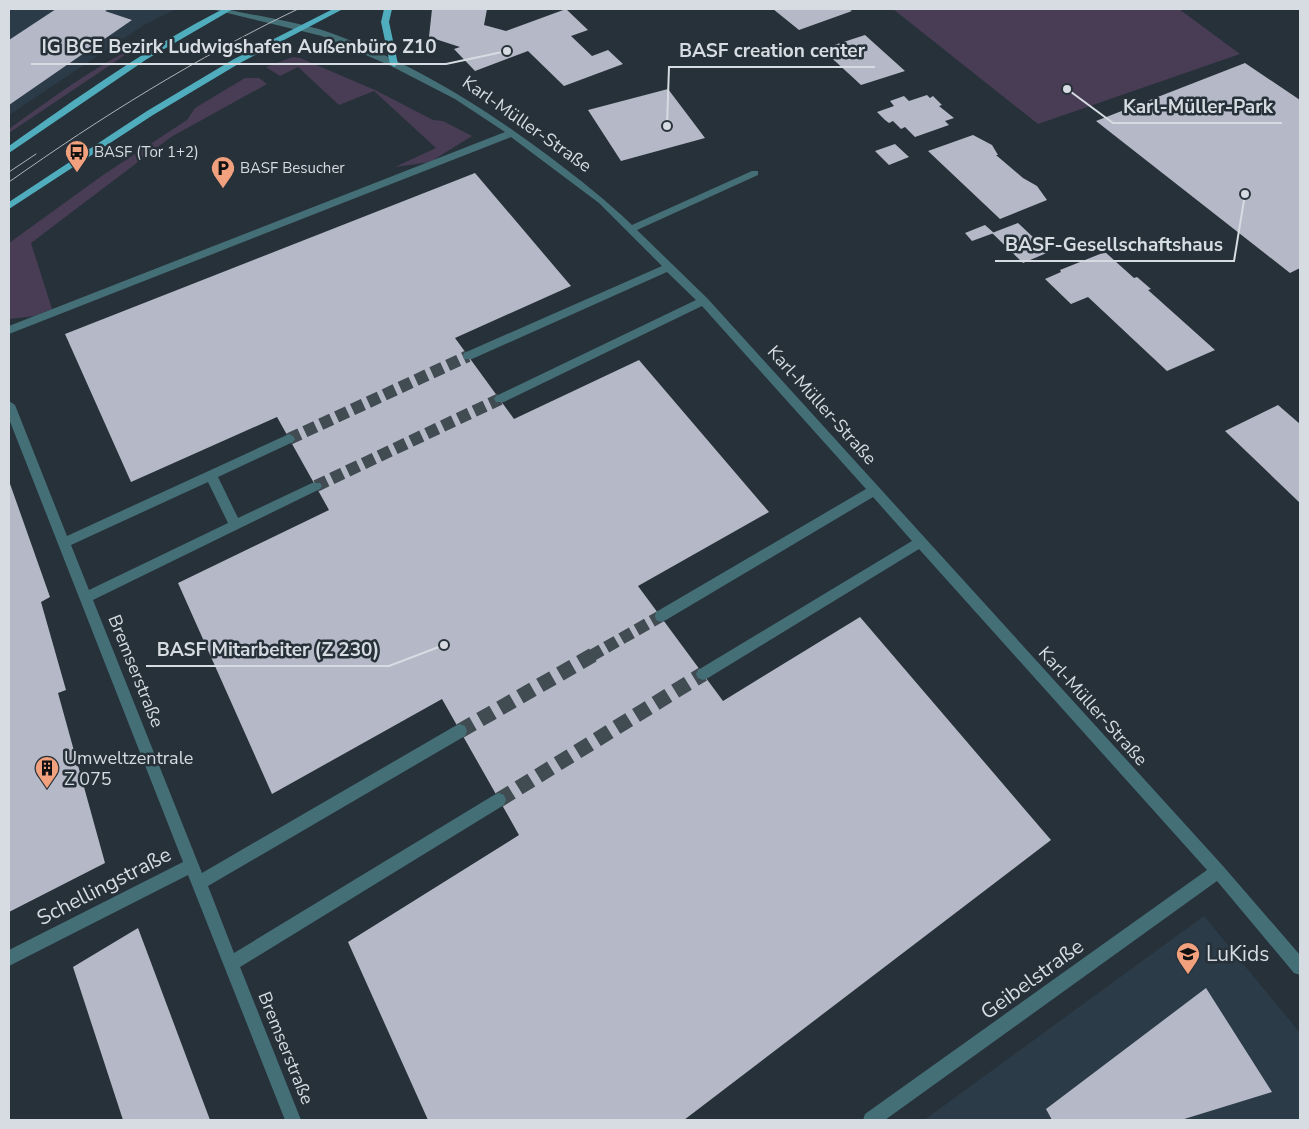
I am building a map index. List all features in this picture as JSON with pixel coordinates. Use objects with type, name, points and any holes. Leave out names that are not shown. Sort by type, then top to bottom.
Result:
[{"type":"main road","points":[[9,206],[150,113],[237,61],[339,9]]},
{"type":"main road","points":[[388,9],[385,22],[394,64]]},
{"type":"main road","points":[[9,150],[98,87],[223,10]]},
{"type":"street","name":"Karl-Müller-Straße","points":[[223,10],[302,27],[336,37],[394,64],[458,97],[512,132],[602,201],[703,301],[1218,872],[1300,967]]},
{"type":"street","points":[[9,330],[512,132]]},
{"type":"street","points":[[631,229],[755,173]]},
{"type":"street","points":[[468,356],[669,267]]},
{"type":"street","points":[[500,399],[703,301]]},
{"type":"street","name":"Bremserstraße","points":[[9,405],[293,1120]]},
{"type":"street","points":[[64,543],[289,439]]},
{"type":"street","points":[[211,475],[236,526]]},
{"type":"street","points":[[86,598],[316,486]]},
{"type":"street","points":[[660,616],[874,490]]},
{"type":"street","points":[[704,674],[920,542]]},
{"type":"street","points":[[199,883],[460,730]]},
{"type":"street","points":[[231,964],[499,800]]},
{"type":"street","name":"Schellingstraße","points":[[9,958],[192,865]]},
{"type":"street","name":"Geibelstraße","points":[[871,1120],[1218,872]]},
{"type":"shaded area","points":[[9,9],[176,9],[144,25],[9,115]]},
{"type":"shaded area","points":[[893,9],[1179,9],[1240,54],[1038,124]]},
{"type":"shaded area","points":[[143,43],[9,133],[9,129],[74,83]]},
{"type":"shaded area","points":[[293,57],[300,58],[375,90],[433,120],[443,121],[472,136],[430,162],[395,167],[436,148],[374,91],[339,105],[298,67],[280,76],[266,67]]},
{"type":"shaded area","points":[[245,78],[259,78],[267,84],[171,137],[31,243],[52,309],[34,316],[10,319],[9,243],[103,175],[187,120],[195,108]]},
{"type":"shaded area","name":"LuKids","points":[[1204,916],[1300,1033],[1300,1120],[924,1120]]},
{"type":"building","points":[[56,9],[109,9],[105,11],[132,20],[9,105],[9,40]]},
{"type":"building","points":[[432,9],[487,9],[484,25],[506,31],[566,9],[588,30],[571,36],[592,56],[608,50],[623,64],[564,86],[528,51],[475,71],[454,49],[460,47],[429,37]]},
{"type":"building","points":[[773,9],[848,9],[852,11],[799,30]]},
{"type":"building","points":[[865,35],[905,71],[861,85],[822,49]]},
{"type":"building","points":[[1245,63],[1300,100],[1300,268],[1290,273],[1096,121]]},
{"type":"building","points":[[668,89],[705,138],[621,161],[588,110]]},
{"type":"building","points":[[927,95],[930,98],[933,96],[942,105],[939,106],[954,118],[945,121],[949,125],[915,137],[905,127],[901,129],[893,121],[889,123],[877,112],[894,106],[890,101],[904,96],[909,101]]},
{"type":"building","points":[[973,135],[992,145],[998,155],[996,155],[1023,178],[1037,186],[1047,200],[1000,219],[928,151]]},
{"type":"building","points":[[895,144],[909,157],[889,165],[875,151]]},
{"type":"building","points":[[475,173],[571,286],[455,338],[514,419],[639,360],[769,512],[638,586],[723,701],[860,617],[1051,840],[684,1120],[428,1120],[348,942],[519,835],[442,699],[272,794],[178,583],[329,510],[277,417],[131,482],[65,334]]},
{"type":"building","points":[[1018,223],[1049,252],[1023,263],[992,233]]},
{"type":"building","points":[[985,225],[994,233],[972,241],[965,233]]},
{"type":"building","points":[[1105,252],[1134,278],[1137,277],[1151,289],[1148,290],[1215,350],[1167,371],[1088,297],[1071,304],[1045,279],[1061,272],[1060,270]]},
{"type":"building","points":[[1278,405],[1300,424],[1300,503],[1225,431]]},
{"type":"building","name":"Umweltzentrale Z 075","points":[[9,481],[50,597],[41,602],[66,690],[58,693],[105,863],[9,912]]},
{"type":"building","points":[[138,928],[210,1120],[123,1120],[73,967]]},
{"type":"building","points":[[1206,988],[1272,1092],[1181,1120],[1052,1120],[1046,1109]]},
{"type":"tunnel","points":[[289,439],[468,356]]},
{"type":"tunnel","points":[[316,486],[500,399]]},
{"type":"tunnel","points":[[591,656],[661,616]]},
{"type":"tunnel","points":[[460,731],[593,655]]},
{"type":"tunnel","points":[[499,800],[703,674]]},
{"type":"tram line","points":[[9,182],[79,134],[186,68],[298,9]]},
{"type":"tram line","points":[[9,172],[36,154]]},
{"type":"place","name":"IG BCE Bezirk Ludwigshafen Außenbüro Z10","points":[[507,51]]},
{"type":"place","name":"Karl-Müller-Park","points":[[1067,89]]},
{"type":"place","name":"BASF creation center","points":[[667,126]]},
{"type":"place","name":"BASF (Tor 1+2)","points":[[77,173]]},
{"type":"place","name":"BASF Besucher","points":[[223,189]]},
{"type":"place","name":"BASF-Gesellschaftshaus","points":[[1245,194]]},
{"type":"place","name":"BASF Mitarbeiter (Z 230)","points":[[444,645]]},
{"type":"place","name":"Umweltzentrale Z 075","points":[[47,789]]},
{"type":"place","name":"LuKids","points":[[1188,975]]}]
